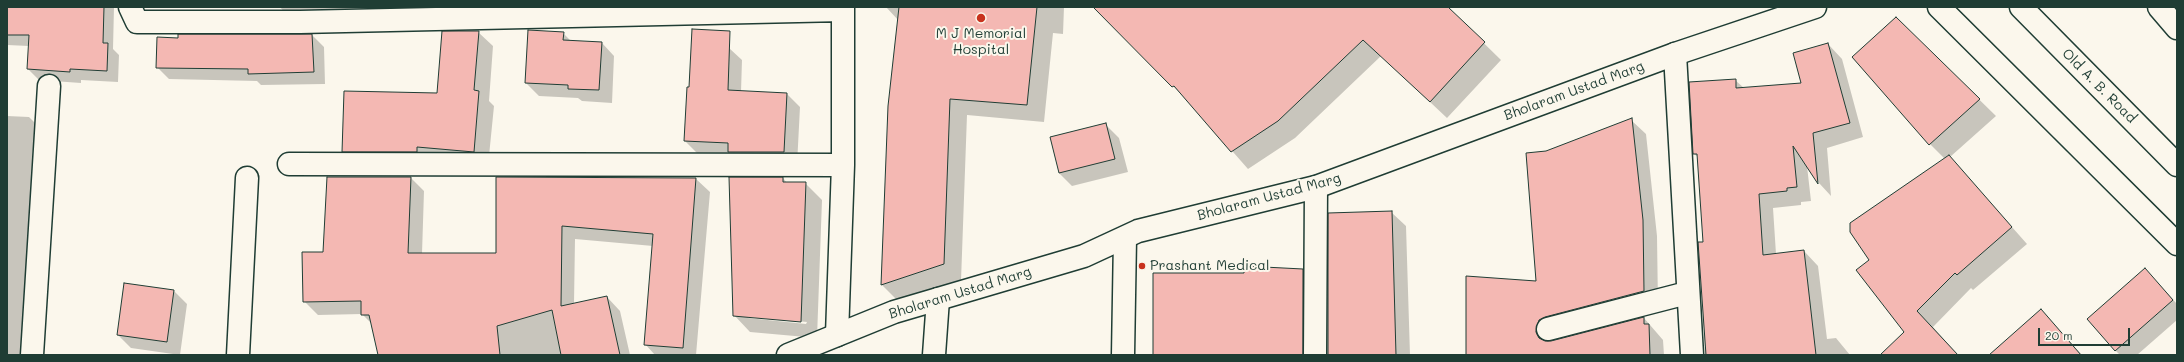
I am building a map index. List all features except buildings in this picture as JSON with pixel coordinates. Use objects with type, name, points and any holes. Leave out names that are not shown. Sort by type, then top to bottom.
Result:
[{"type":"street","points":[[130,7],[137,22],[300,22],[843,9],[843,165],[837,334]]},
{"type":"street","name":"Bholaram Ustad Marg","points":[[788,355],[894,312],[1084,256],[1138,231],[1316,187],[1675,54],[1815,7]]},
{"type":"street","points":[[1939,7],[2177,244]]},
{"type":"street","name":"Old A. B. Road","points":[[2021,7],[2177,165]]},
{"type":"street","points":[[2159,7],[2177,28]]},
{"type":"street","points":[[1675,54],[1687,293],[1692,355]]},
{"type":"street","points":[[32,355],[49,86]]},
{"type":"street","points":[[289,164],[843,165]]},
{"type":"street","points":[[238,355],[247,178]]},
{"type":"street","points":[[1314,355],[1316,187]]},
{"type":"street","points":[[1123,355],[1125,238]]},
{"type":"street","points":[[1548,329],[1687,293]]},
{"type":"street","points":[[934,355],[938,299]]},
{"type":"place","name":"M J Memorial Hospital","points":[[981,18]]},
{"type":"place","name":"Prashant Medical","points":[[1142,266]]}]
